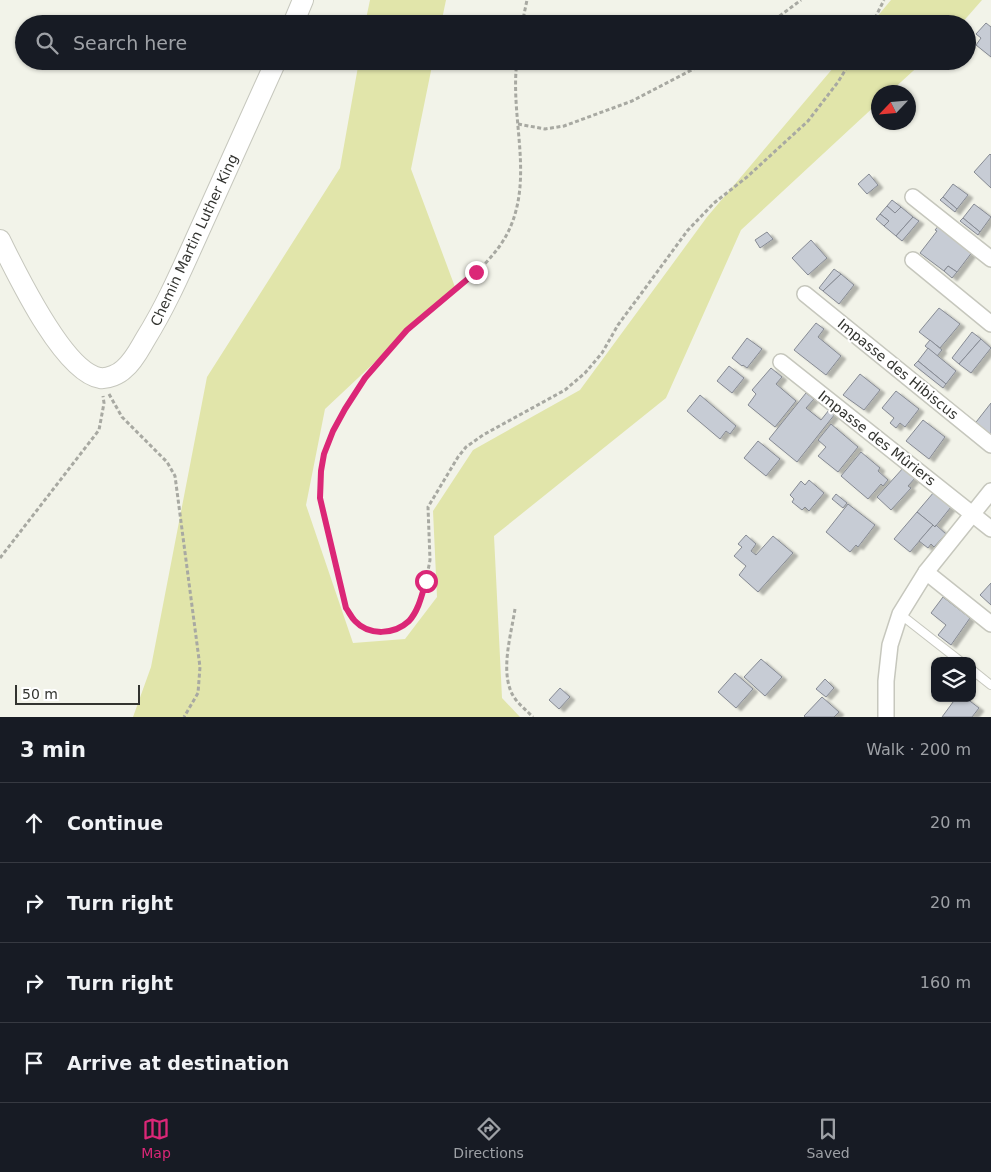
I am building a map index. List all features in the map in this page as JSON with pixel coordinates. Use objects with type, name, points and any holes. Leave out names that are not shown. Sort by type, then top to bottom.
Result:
[{"type":"street","points":[[297,15],[303,0]]},
{"type":"street","name":"Chemin Martin Luther King","points":[[101,378],[113,376],[125,368],[137,353],[164,310],[272,70]]},
{"type":"street","points":[[913,197],[991,259]]},
{"type":"street","points":[[0,240],[46,326],[68,355],[86,372],[101,378]]},
{"type":"street","points":[[913,260],[991,324]]},
{"type":"street","name":"Impasse des Hibiscus","points":[[805,294],[991,445]]},
{"type":"street","name":"Impasse des Mûriers","points":[[781,362],[991,528]]},
{"type":"street","points":[[886,717],[886,681],[890,645],[900,614],[926,572],[991,491]]},
{"type":"street","points":[[926,572],[991,624]]},
{"type":"lane","points":[[900,614],[955,657]]},
{"type":"lane","points":[[976,673],[991,685]]},
{"type":"path","points":[[524,15],[527,0]]},
{"type":"path","points":[[781,15],[802,0]]},
{"type":"path","points":[[876,15],[884,0]]},
{"type":"path","points":[[517,70],[521,172],[519,199],[512,224],[498,249],[476,272],[407,330],[365,378],[333,431],[324,454],[320,498],[346,608],[354,620],[362,627],[371,631],[384,632],[397,629],[409,620],[419,604],[430,560],[428,507],[466,447],[483,435],[565,390],[586,373],[602,353],[618,325],[688,230],[714,203],[747,177],[808,120],[838,82],[845,70]]},
{"type":"path","points":[[518,124],[545,129],[564,126],[632,101],[692,70]]},
{"type":"path","points":[[0,558],[99,430],[104,403],[101,378]]},
{"type":"path","points":[[101,378],[122,417],[167,462],[175,476],[200,666],[198,694],[184,717]]},
{"type":"path","points":[[515,609],[506,663],[509,683],[515,699],[532,717]]},
{"type":"green space","points":[[370,0],[446,0],[443,15],[367,15]]},
{"type":"green space","points":[[891,0],[982,0],[969,15],[878,15]]},
{"type":"green space","points":[[357,70],[431,70],[411,169],[455,287],[325,409],[306,505],[353,643],[405,639],[437,597],[433,511],[473,450],[580,390],[707,217],[831,70],[914,70],[898,85],[871,85],[871,109],[741,230],[666,398],[494,536],[502,698],[520,717],[133,717],[151,667],[207,377],[340,168]]},
{"type":"building","points":[[986,23],[991,27],[991,57],[976,45],[981,38],[976,34]]},
{"type":"building","points":[[991,155],[991,188],[974,172]]},
{"type":"building","points":[[869,174],[878,185],[867,194],[858,184]]},
{"type":"building","points":[[953,184],[968,195],[957,209],[943,197]]},
{"type":"building","points":[[943,197],[957,209],[955,212],[940,200]]},
{"type":"building","points":[[892,200],[901,207],[895,213],[887,206]]},
{"type":"building","points":[[974,204],[991,217],[980,232],[963,218]]},
{"type":"building","points":[[887,206],[895,213],[901,207],[913,217],[896,236],[884,226],[889,221],[880,214]]},
{"type":"building","points":[[880,214],[889,221],[884,226],[876,219]]},
{"type":"building","points":[[913,217],[919,221],[902,241],[896,236]]},
{"type":"building","points":[[963,218],[980,232],[978,235],[960,221]]},
{"type":"building","points":[[940,224],[973,251],[957,272],[948,266],[944,271],[920,253],[937,231],[935,230]]},
{"type":"building","points":[[767,232],[773,239],[760,248],[755,240]]},
{"type":"building","points":[[811,240],[827,258],[808,275],[792,258]]},
{"type":"building","points":[[948,266],[957,272],[952,278],[944,271]]},
{"type":"building","points":[[834,269],[841,274],[823,291],[819,288]]},
{"type":"building","points":[[841,274],[854,285],[839,304],[823,291]]},
{"type":"building","points":[[939,308],[960,324],[940,348],[919,332]]},
{"type":"building","points":[[816,323],[824,329],[818,337],[841,356],[826,375],[794,350]]},
{"type":"building","points":[[972,332],[981,339],[959,364],[952,358]]},
{"type":"building","points":[[747,338],[762,349],[747,368],[732,358]]},
{"type":"building","points":[[981,339],[991,348],[971,373],[959,364]]},
{"type":"building","points":[[930,340],[942,350],[937,356],[925,346]]},
{"type":"building","points":[[928,348],[956,371],[946,384],[918,361]]},
{"type":"building","points":[[918,361],[946,384],[943,388],[914,365]]},
{"type":"building","points":[[729,366],[744,378],[732,393],[717,381]]},
{"type":"building","points":[[771,368],[782,377],[776,384],[796,401],[775,427],[748,405],[756,394],[752,390]]},
{"type":"building","points":[[860,374],[880,390],[864,410],[843,395]]},
{"type":"building","points":[[896,391],[919,409],[905,427],[900,423],[896,428],[890,423],[894,418],[882,408]]},
{"type":"building","points":[[806,393],[814,399],[806,408],[821,420],[829,410],[835,414],[797,462],[769,439]]},
{"type":"building","points":[[700,395],[736,426],[730,434],[726,431],[720,439],[687,411]]},
{"type":"building","points":[[991,403],[991,440],[973,426]]},
{"type":"building","points":[[923,420],[945,437],[929,459],[906,441]]},
{"type":"building","points":[[831,424],[858,447],[838,472],[818,456],[826,447],[818,440]]},
{"type":"building","points":[[758,441],[780,459],[766,476],[744,458]]},
{"type":"building","points":[[861,452],[880,468],[878,471],[888,480],[883,486],[881,484],[868,499],[841,476]]},
{"type":"building","points":[[904,467],[916,477],[908,486],[911,488],[891,510],[877,497]]},
{"type":"building","points":[[809,480],[824,493],[809,511],[805,507],[802,510],[792,502],[794,499],[790,495],[801,481],[805,485]]},
{"type":"building","points":[[934,492],[951,507],[935,527],[917,512]]},
{"type":"building","points":[[836,494],[847,503],[843,508],[832,499]]},
{"type":"building","points":[[848,504],[875,525],[858,547],[856,545],[850,552],[826,532]]},
{"type":"building","points":[[917,512],[933,525],[910,552],[894,539]]},
{"type":"building","points":[[933,525],[935,527],[936,525],[946,534],[934,547],[931,544],[928,548],[919,541]]},
{"type":"building","points":[[746,535],[756,544],[751,551],[756,555],[773,536],[793,553],[758,592],[739,575],[746,566],[734,556],[742,547],[738,544]]},
{"type":"building","points":[[991,583],[991,605],[980,595]]},
{"type":"building","points":[[943,597],[970,618],[951,645],[938,635],[946,625],[931,613]]},
{"type":"building","points":[[761,659],[782,677],[765,696],[744,677]]},
{"type":"building","points":[[735,673],[753,689],[736,708],[718,692]]},
{"type":"building","points":[[825,679],[834,688],[826,697],[816,689]]},
{"type":"building","points":[[560,688],[570,697],[559,709],[549,700]]},
{"type":"building","points":[[822,697],[839,712],[834,717],[805,717],[804,716]]},
{"type":"building","points":[[953,702],[971,702],[979,708],[972,717],[942,717]]},
{"type":"route","points":[[426,581],[419,604],[409,620],[397,629],[384,632],[371,631],[362,627],[354,620],[346,608],[320,498],[321,471],[324,454],[333,431],[365,378],[407,330],[476,272]]}]
